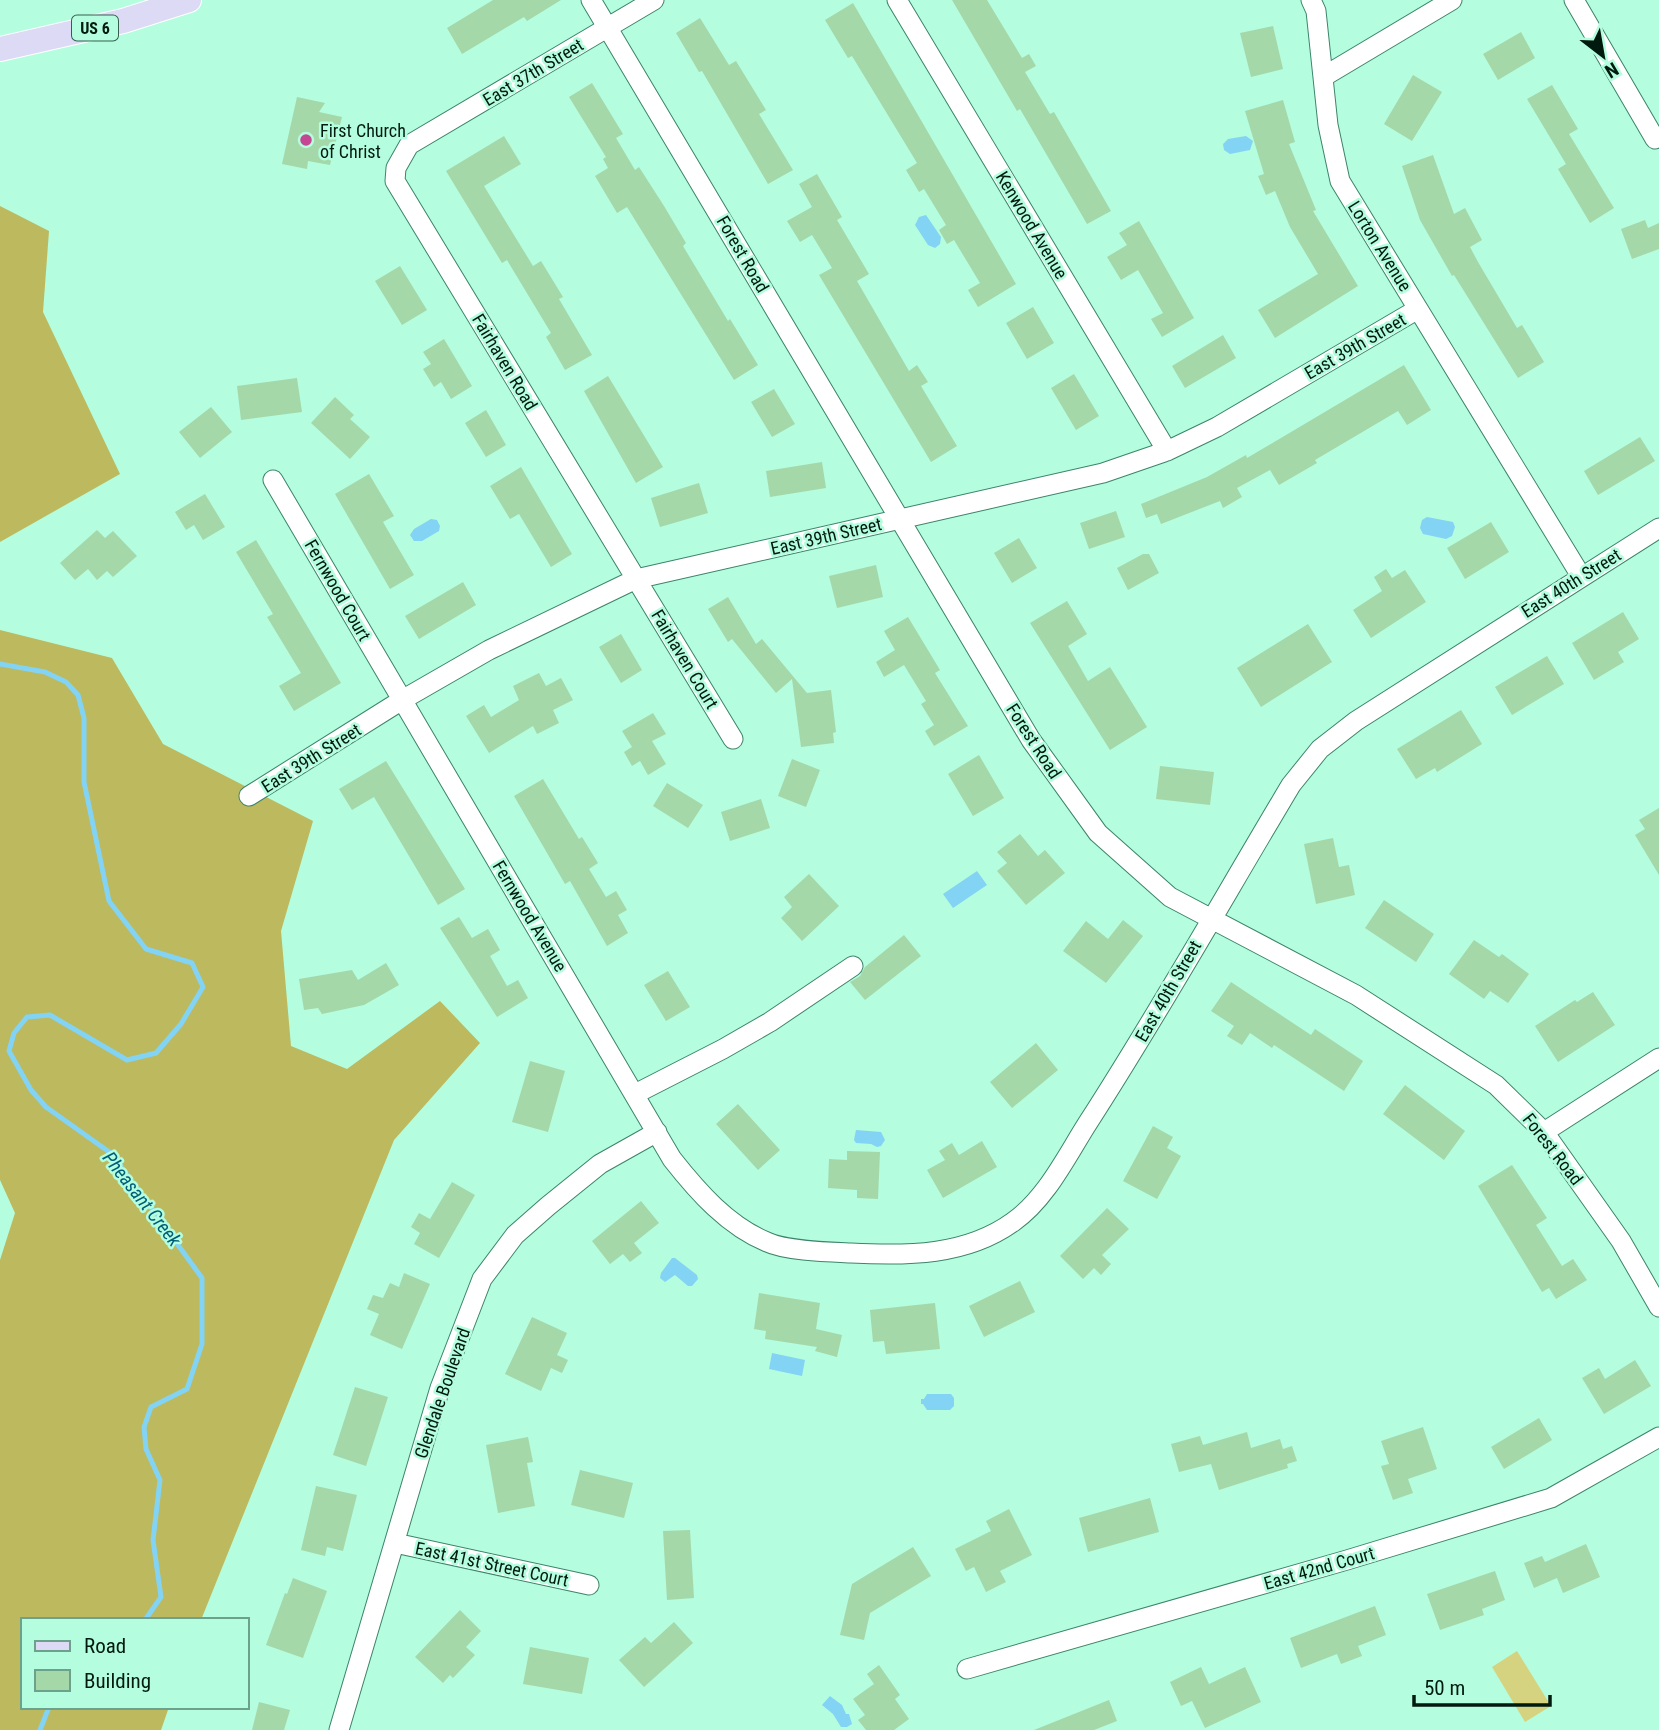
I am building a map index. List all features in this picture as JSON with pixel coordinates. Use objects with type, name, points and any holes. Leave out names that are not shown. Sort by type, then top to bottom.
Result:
[{"type":"main road","name":"US 6","points":[[0,49],[123,21],[189,0]]},
{"type":"street","name":"Forest Road","points":[[591,0],[1031,740],[1098,833],[1170,897],[1356,995],[1496,1085],[1544,1132],[1621,1241],[1659,1307]]},
{"type":"street","name":"East 37th Street","points":[[412,144],[653,0]]},
{"type":"street","name":"Kenwood Avenue","points":[[897,0],[1167,451]]},
{"type":"street","name":"Lorton Avenue","points":[[1311,0],[1316,11],[1328,125],[1340,181],[1581,576]]},
{"type":"street","points":[[1323,77],[1452,0]]},
{"type":"street","points":[[1574,0],[1655,138]]},
{"type":"street","name":"Fairhaven Road","points":[[412,144],[396,168],[395,181],[636,579]]},
{"type":"street","name":"East 39th Street","points":[[249,796],[402,700],[489,650],[636,579],[1103,473],[1167,451],[1217,427],[1418,309]]},
{"type":"street","name":"Fernwood Court","points":[[273,480],[402,700]]},
{"type":"street","name":"East 40th Street","points":[[657,1132],[698,1192],[745,1231],[769,1244],[823,1252],[890,1255],[944,1251],[987,1238],[1015,1221],[1042,1194],[1122,1070],[1291,785],[1320,749],[1356,721],[1659,528]]},
{"type":"street","name":"Fairhaven Court","points":[[636,579],[733,739]]},
{"type":"street","name":"Fernwood Avenue","points":[[402,700],[657,1132]]},
{"type":"street","points":[[635,1094],[723,1049],[853,966]]},
{"type":"street","points":[[1544,1132],[1659,1058]]},
{"type":"street","name":"Glendale Boulevard","points":[[339,1730],[440,1388],[482,1279],[515,1235],[548,1206],[600,1164],[657,1132]]},
{"type":"street","name":"East 42nd Court","points":[[967,1669],[1347,1560],[1551,1498],[1659,1437]]},
{"type":"street","name":"East 41st Street Court","points":[[394,1543],[589,1585]]},
{"type":"shaded area","points":[[0,206],[49,231],[43,312],[120,474],[0,542]]},
{"type":"shaded area","points":[[0,630],[112,658],[163,744],[313,821],[281,931],[291,1046],[347,1069],[440,1001],[480,1043],[394,1140],[202,1618],[21,1618],[21,1709],[168,1709],[161,1730],[0,1730],[0,1260],[15,1213],[0,1180]]},
{"type":"shaded area","points":[[1517,1651],[1551,1706],[1525,1722],[1492,1667]]},
{"type":"water","points":[[1246,136],[1253,141],[1250,150],[1230,154],[1224,150],[1223,144],[1228,139]]},
{"type":"water","points":[[926,215],[941,237],[940,244],[935,248],[928,245],[915,225],[919,217]]},
{"type":"water","points":[[1427,517],[1453,522],[1455,527],[1452,536],[1446,539],[1423,534],[1420,528],[1422,520]]},
{"type":"water","points":[[431,519],[437,520],[439,531],[422,541],[414,541],[410,535],[414,529]]},
{"type":"water","points":[[977,871],[987,885],[953,908],[943,894]]},
{"type":"water","points":[[856,1130],[881,1132],[885,1140],[877,1147],[856,1143]]},
{"type":"water","points":[[672,1258],[697,1275],[698,1279],[692,1286],[688,1286],[675,1275],[665,1282],[660,1278]]},
{"type":"water","points":[[772,1353],[805,1360],[802,1376],[769,1369]]},
{"type":"water","points":[[927,1394],[951,1394],[954,1406],[950,1410],[927,1410],[921,1404],[921,1399]]},
{"type":"water","points":[[830,1696],[842,1705],[852,1724],[841,1727],[833,1714],[822,1705]]},
{"type":"building","points":[[493,0],[561,0],[527,21],[524,17],[462,54],[447,28]]},
{"type":"building","points":[[952,0],[987,0],[1022,58],[1029,54],[1036,66],[1025,72],[1050,114],[1054,112],[1111,211],[1087,224]]},
{"type":"building","points":[[853,3],[1016,284],[978,307],[968,290],[980,283],[954,240],[947,244],[939,230],[946,225],[924,189],[919,192],[906,170],[917,163],[852,56],[848,58],[825,20]]},
{"type":"building","points":[[700,18],[729,65],[736,61],[766,110],[759,114],[793,170],[768,184],[702,71],[699,72],[676,33]]},
{"type":"building","points":[[1273,26],[1283,69],[1251,77],[1240,33]]},
{"type":"building","points":[[1521,32],[1535,58],[1498,80],[1483,54]]},
{"type":"building","points":[[1413,75],[1442,92],[1412,141],[1384,124]]},
{"type":"building","points":[[592,83],[623,134],[616,138],[635,170],[639,167],[664,206],[686,243],[683,246],[758,365],[734,380],[627,207],[617,213],[595,176],[608,168],[603,159],[606,157],[569,97]]},
{"type":"building","points":[[1552,85],[1578,129],[1569,134],[1614,208],[1590,223],[1558,169],[1566,164],[1527,99]]},
{"type":"building","name":"First Church of Christ","points":[[297,97],[325,103],[319,112],[342,117],[330,165],[308,161],[307,169],[282,164]]},
{"type":"building","points":[[1283,100],[1295,142],[1289,144],[1316,210],[1313,211],[1358,286],[1275,338],[1258,310],[1318,274],[1290,227],[1275,191],[1266,195],[1258,176],[1264,174],[1245,111]]},
{"type":"building","points":[[504,136],[521,164],[484,186],[533,266],[541,261],[563,297],[559,299],[592,355],[565,370],[546,337],[551,333],[507,260],[502,263],[446,171]]},
{"type":"building","points":[[1433,155],[1454,214],[1465,208],[1482,240],[1470,247],[1478,262],[1517,328],[1522,325],[1544,362],[1518,378],[1454,275],[1452,276],[1420,220],[1402,166]]},
{"type":"building","points":[[817,174],[842,217],[837,220],[869,274],[857,281],[909,371],[917,365],[928,382],[921,386],[957,446],[931,462],[819,275],[832,268],[812,235],[800,242],[787,221],[812,207],[799,184]]},
{"type":"building","points":[[1645,220],[1648,228],[1659,223],[1659,249],[1632,259],[1621,229]]},
{"type":"building","points":[[1139,221],[1194,318],[1162,337],[1151,319],[1163,313],[1138,270],[1121,280],[1107,257],[1127,245],[1119,233]]},
{"type":"building","points":[[400,266],[427,310],[402,325],[375,281]]},
{"type":"building","points":[[1033,307],[1054,343],[1027,359],[1006,323]]},
{"type":"building","points":[[1223,335],[1236,358],[1185,388],[1172,366]]},
{"type":"building","points":[[444,339],[472,386],[451,399],[441,382],[434,387],[423,369],[431,364],[423,352]]},
{"type":"building","points":[[1404,365],[1431,410],[1407,425],[1398,411],[1315,460],[1317,463],[1279,485],[1270,470],[1237,488],[1242,497],[1223,508],[1220,501],[1161,524],[1157,514],[1146,518],[1141,504],[1207,477],[1246,455],[1247,458]]},
{"type":"building","points":[[1074,374],[1099,416],[1076,430],[1051,388]]},
{"type":"building","points":[[608,376],[663,467],[636,483],[584,391]]},
{"type":"building","points":[[297,378],[302,412],[241,420],[237,386]]},
{"type":"building","points":[[774,389],[795,424],[772,437],[751,402]]},
{"type":"building","points":[[335,397],[354,415],[350,419],[370,437],[350,459],[311,423]]},
{"type":"building","points":[[211,407],[232,432],[200,458],[179,432]]},
{"type":"building","points":[[486,410],[506,445],[486,457],[465,423]]},
{"type":"building","points":[[1640,437],[1655,461],[1598,495],[1584,471]]},
{"type":"building","points":[[822,462],[826,488],[770,497],[766,471]]},
{"type":"building","points":[[521,467],[572,554],[551,567],[519,514],[510,519],[490,486]]},
{"type":"building","points":[[369,474],[394,516],[383,522],[414,575],[390,589],[335,494]]},
{"type":"building","points":[[699,483],[708,513],[660,527],[651,498]]},
{"type":"building","points":[[205,494],[225,527],[203,540],[194,525],[186,530],[175,512]]},
{"type":"building","points":[[1116,511],[1125,537],[1089,549],[1080,523]]},
{"type":"building","points":[[1491,522],[1509,552],[1465,579],[1447,548]]},
{"type":"building","points":[[97,530],[105,538],[113,531],[137,556],[113,577],[107,571],[97,580],[88,569],[75,580],[60,563]]},
{"type":"building","points":[[1019,538],[1037,568],[1012,583],[994,553]]},
{"type":"building","points":[[256,540],[341,683],[294,711],[279,686],[301,673],[267,617],[273,614],[236,552]]},
{"type":"building","points":[[1143,554],[1149,554],[1159,573],[1128,590],[1117,568]]},
{"type":"building","points":[[876,565],[883,597],[837,608],[829,576]]},
{"type":"building","points":[[1386,569],[1392,578],[1405,570],[1426,602],[1371,638],[1353,610],[1382,591],[1374,577]]},
{"type":"building","points":[[463,582],[476,605],[419,639],[405,616]]},
{"type":"building","points":[[728,597],[756,644],[762,639],[807,693],[831,690],[836,732],[833,733],[834,743],[801,747],[792,679],[776,693],[732,639],[728,642],[708,609]]},
{"type":"building","points":[[1067,601],[1087,634],[1068,646],[1088,681],[1110,667],[1147,727],[1110,750],[1030,623]]},
{"type":"building","points":[[1623,612],[1639,639],[1618,652],[1624,662],[1594,680],[1572,643]]},
{"type":"building","points":[[908,617],[940,670],[935,673],[968,726],[934,746],[925,731],[934,725],[921,704],[926,701],[904,665],[884,677],[876,662],[895,650],[884,631]]},
{"type":"building","points":[[1308,624],[1332,662],[1261,707],[1237,668]]},
{"type":"building","points":[[621,634],[642,670],[621,683],[599,647]]},
{"type":"building","points":[[1547,656],[1564,684],[1512,715],[1495,687]]},
{"type":"building","points":[[539,673],[546,686],[561,678],[573,700],[553,710],[559,723],[537,734],[533,726],[489,753],[466,716],[484,705],[491,717],[519,700],[513,686]]},
{"type":"building","points":[[1461,710],[1482,744],[1437,772],[1435,768],[1416,779],[1397,749]]},
{"type":"building","points":[[653,713],[666,734],[652,741],[666,764],[648,775],[640,761],[632,766],[624,752],[632,747],[622,731]]},
{"type":"building","points":[[979,755],[1004,798],[973,816],[948,774]]},
{"type":"building","points":[[792,759],[820,770],[806,807],[778,796]]},
{"type":"building","points":[[386,761],[465,889],[438,905],[374,797],[352,810],[339,789]]},
{"type":"building","points":[[1160,766],[1214,772],[1210,805],[1156,799]]},
{"type":"building","points":[[543,779],[579,839],[582,837],[598,863],[589,869],[606,897],[616,891],[627,910],[618,915],[628,933],[607,946],[570,881],[565,884],[514,796]]},
{"type":"building","points":[[667,783],[703,805],[688,828],[653,806]]},
{"type":"building","points":[[761,799],[770,828],[730,841],[721,812]]},
{"type":"building","points":[[1659,808],[1659,875],[1635,835],[1645,829],[1639,820]]},
{"type":"building","points":[[1020,834],[1038,856],[1045,850],[1065,873],[1026,905],[997,871],[1007,863],[997,852]]},
{"type":"building","points":[[1333,838],[1339,867],[1349,865],[1355,895],[1316,904],[1304,844]]},
{"type":"building","points":[[809,874],[839,906],[802,941],[781,918],[792,907],[784,897]]},
{"type":"building","points":[[1384,900],[1434,934],[1416,962],[1365,928]]},
{"type":"building","points":[[459,917],[472,938],[488,929],[500,950],[490,956],[507,986],[518,980],[528,998],[497,1017],[440,928]]},
{"type":"building","points":[[1123,920],[1143,936],[1106,983],[1063,951],[1086,921],[1108,939]]},
{"type":"building","points":[[904,935],[921,956],[865,1000],[850,982]]},
{"type":"building","points":[[1474,940],[1499,957],[1502,954],[1529,974],[1508,1003],[1490,991],[1484,999],[1449,974]]},
{"type":"building","points":[[386,963],[399,985],[364,1005],[322,1014],[318,1008],[304,1010],[299,979],[352,970],[358,980]]},
{"type":"building","points":[[668,971],[690,1007],[666,1021],[644,985]]},
{"type":"building","points":[[1231,982],[1311,1035],[1315,1029],[1363,1061],[1344,1091],[1274,1045],[1272,1048],[1250,1033],[1242,1045],[1227,1036],[1234,1026],[1211,1011]]},
{"type":"building","points":[[1593,992],[1615,1025],[1558,1062],[1535,1026],[1575,1000],[1577,1002]]},
{"type":"building","points":[[1036,1043],[1058,1070],[1012,1108],[990,1082]]},
{"type":"building","points":[[530,1061],[565,1071],[548,1132],[512,1122]]},
{"type":"building","points":[[1405,1085],[1465,1131],[1444,1160],[1383,1114]]},
{"type":"building","points":[[738,1104],[780,1150],[758,1170],[716,1124]]},
{"type":"building","points":[[1153,1126],[1173,1137],[1167,1148],[1181,1156],[1157,1199],[1123,1181]]},
{"type":"building","points":[[982,1141],[997,1167],[943,1198],[927,1170],[945,1160],[939,1151],[952,1143],[959,1155]]},
{"type":"building","points":[[847,1151],[880,1152],[878,1199],[857,1198],[857,1190],[828,1188],[829,1159],[847,1160]]},
{"type":"building","points":[[1512,1165],[1547,1218],[1536,1225],[1562,1266],[1573,1259],[1587,1280],[1556,1299],[1549,1288],[1542,1292],[1478,1186]]},
{"type":"building","points":[[452,1182],[475,1195],[439,1258],[414,1244],[420,1233],[411,1227],[419,1213],[430,1219]]},
{"type":"building","points":[[641,1201],[659,1223],[634,1243],[642,1253],[630,1262],[623,1254],[610,1264],[592,1241]]},
{"type":"building","points":[[1107,1208],[1129,1229],[1102,1255],[1111,1264],[1101,1275],[1094,1268],[1083,1279],[1060,1256]]},
{"type":"building","points":[[404,1273],[430,1284],[402,1349],[370,1335],[379,1314],[367,1309],[373,1295],[383,1298],[390,1283],[399,1287]]},
{"type":"building","points":[[1020,1281],[1035,1312],[984,1337],[969,1306]]},
{"type":"building","points":[[759,1293],[820,1303],[816,1329],[842,1335],[837,1357],[815,1351],[817,1347],[765,1339],[766,1331],[754,1329]]},
{"type":"building","points":[[935,1303],[940,1349],[886,1354],[884,1341],[873,1342],[870,1310]]},
{"type":"building","points":[[532,1317],[567,1333],[557,1355],[568,1360],[562,1373],[551,1368],[541,1391],[505,1374]]},
{"type":"building","points":[[1635,1360],[1651,1386],[1604,1414],[1582,1378],[1599,1368],[1605,1379]]},
{"type":"building","points":[[355,1387],[388,1397],[366,1466],[333,1455]]},
{"type":"building","points":[[1539,1418],[1552,1440],[1504,1469],[1491,1447]]},
{"type":"building","points":[[1423,1427],[1437,1469],[1408,1479],[1413,1493],[1393,1500],[1381,1466],[1389,1464],[1381,1441]]},
{"type":"building","points":[[1247,1432],[1251,1448],[1280,1439],[1283,1449],[1292,1446],[1297,1461],[1287,1464],[1288,1468],[1219,1490],[1211,1464],[1179,1472],[1171,1444],[1200,1436],[1203,1445]]},
{"type":"building","points":[[528,1437],[533,1462],[527,1463],[535,1506],[498,1513],[486,1445]]},
{"type":"building","points":[[580,1470],[633,1483],[624,1518],[571,1505]]},
{"type":"building","points":[[316,1486],[357,1495],[343,1551],[327,1547],[325,1556],[301,1550]]},
{"type":"building","points":[[1150,1498],[1159,1532],[1088,1552],[1079,1518]]},
{"type":"building","points":[[1009,1509],[1032,1555],[1000,1571],[1006,1582],[986,1592],[974,1567],[966,1571],[955,1549],[991,1531],[986,1521]]},
{"type":"building","points":[[690,1530],[694,1598],[667,1600],[663,1531]]},
{"type":"building","points":[[1586,1544],[1600,1577],[1563,1593],[1557,1578],[1534,1588],[1524,1563],[1542,1556],[1545,1562]]},
{"type":"building","points":[[913,1547],[931,1576],[870,1613],[864,1640],[840,1635],[852,1584]]},
{"type":"building","points":[[1495,1571],[1505,1600],[1482,1609],[1484,1615],[1440,1630],[1427,1594]]},
{"type":"building","points":[[293,1578],[327,1591],[303,1658],[266,1645]]},
{"type":"building","points":[[1375,1606],[1386,1635],[1358,1646],[1362,1656],[1341,1664],[1337,1654],[1301,1668],[1290,1638]]},
{"type":"building","points":[[460,1610],[481,1631],[466,1647],[475,1655],[453,1678],[450,1675],[443,1683],[415,1657]]},
{"type":"building","points":[[674,1622],[693,1643],[644,1687],[619,1660],[645,1637],[651,1643]]},
{"type":"building","points":[[530,1647],[589,1658],[582,1694],[523,1684]]},
{"type":"building","points":[[879,1665],[900,1695],[895,1699],[909,1719],[894,1730],[866,1730],[858,1720],[865,1715],[853,1699],[874,1684],[867,1674]]},
{"type":"building","points":[[1201,1667],[1209,1684],[1245,1667],[1261,1702],[1205,1728],[1192,1701],[1181,1706],[1170,1682]]},
{"type":"building","points":[[1109,1700],[1117,1721],[1094,1730],[1034,1730]]},
{"type":"building","points":[[259,1702],[290,1710],[284,1730],[252,1730]]},
{"type":"waterway","name":"Pheasant Creek","points":[[0,664],[45,672],[66,682],[78,695],[84,718],[84,782],[109,901],[146,949],[192,963],[203,987],[181,1024],[156,1053],[127,1060],[50,1015],[27,1017],[14,1033],[9,1051],[31,1090],[46,1107],[112,1154],[202,1278],[202,1344],[187,1389],[151,1407],[144,1427],[146,1449],[160,1480],[153,1540],[161,1597],[146,1618]]},
{"type":"waterway","name":"Pheasant Creek","points":[[40,1730],[48,1709]]},
{"type":"place","name":"First Church of Christ","points":[[306,140]]}]
